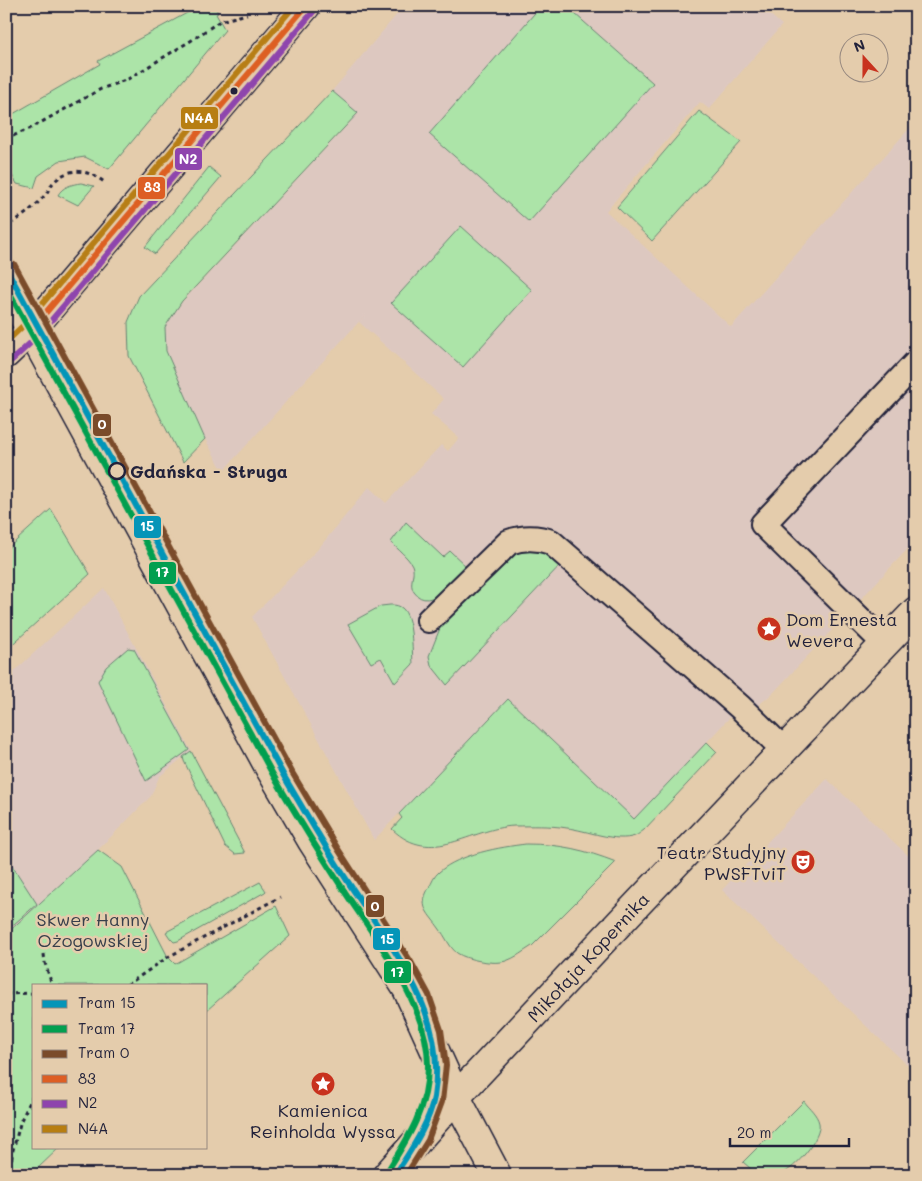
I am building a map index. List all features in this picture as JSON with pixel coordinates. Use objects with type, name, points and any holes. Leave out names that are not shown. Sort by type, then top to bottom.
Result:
[{"type":"street","points":[[6,354],[31,330],[306,6]]},
{"type":"street","points":[[6,285],[270,769],[312,840],[407,989],[456,1097],[497,1175]]},
{"type":"street","name":"Mikołaja Kopernika","points":[[387,1175],[456,1097],[783,749],[916,611]]},
{"type":"lane","points":[[884,643],[763,524],[916,363]]},
{"type":"lane","points":[[429,620],[509,542],[518,538],[542,539],[551,542],[740,707],[783,749]]},
{"type":"path","points":[[6,139],[101,89],[128,79],[220,21],[246,14]]},
{"type":"path","points":[[10,224],[24,216],[48,192],[52,183],[63,174],[87,172],[104,182]]},
{"type":"path","points":[[128,984],[168,957],[280,897]]},
{"type":"path","points":[[44,954],[52,984]]},
{"type":"path","points":[[6,994],[32,993]]},
{"type":"path","points":[[9,1175],[13,1150],[22,1120],[32,1098]]},
{"type":"shaded area","points":[[404,6],[760,6],[782,25],[709,109],[700,102],[606,211],[731,327],[916,121],[916,540],[774,692],[755,708],[746,700],[634,820],[508,699],[374,840],[252,617],[318,549],[369,487],[386,503],[441,445],[448,451],[459,438],[431,414],[444,399],[359,322],[366,314],[223,471],[205,439],[166,351],[165,327],[182,302],[351,121],[332,91]]},
{"type":"shaded area","points":[[104,588],[191,751],[159,777],[151,796],[98,850],[6,934],[6,679]]},
{"type":"shaded area","points":[[827,779],[916,863],[916,1073],[722,890]]},
{"type":"green space","points":[[200,6],[215,6],[218,13],[216,14],[225,30],[109,169],[85,157],[59,161],[38,176],[34,188],[17,184],[6,164],[6,118],[100,64],[98,61]]},
{"type":"green space","points":[[541,6],[566,6],[653,83],[529,222],[429,134]]},
{"type":"green space","points":[[332,91],[358,113],[182,301],[165,327],[166,351],[205,439],[183,462],[129,356],[128,322],[139,296]]},
{"type":"green space","points":[[699,111],[741,142],[652,241],[617,207]]},
{"type":"green space","points":[[209,167],[221,177],[155,254],[145,247]]},
{"type":"green space","points":[[81,183],[94,186],[78,205],[58,195],[68,186]]},
{"type":"green space","points":[[461,226],[532,290],[463,367],[391,303]]},
{"type":"green space","points":[[51,509],[90,574],[6,650],[6,550]]},
{"type":"green space","points":[[406,522],[443,557],[450,551],[467,567],[450,586],[435,597],[420,598],[414,592],[412,589],[412,565],[391,542]]},
{"type":"green space","points":[[516,546],[546,549],[563,562],[447,685],[431,665],[429,656],[444,618]]},
{"type":"green space","points":[[381,606],[399,606],[406,612],[412,643],[413,664],[395,683],[381,658],[371,663],[348,624]]},
{"type":"green space","points":[[128,648],[134,649],[189,750],[146,781],[98,681],[106,667]]},
{"type":"green space","points":[[508,699],[634,819],[707,742],[717,752],[644,830],[635,836],[627,838],[561,827],[514,826],[498,828],[452,842],[422,845],[407,840],[392,829],[402,818],[399,814]]},
{"type":"green space","points":[[191,751],[245,853],[235,854],[225,846],[184,761],[183,757]]},
{"type":"green space","points":[[526,844],[550,845],[572,849],[616,862],[532,946],[516,956],[501,962],[488,962],[467,958],[457,953],[425,907],[425,896],[434,877],[447,866],[469,856],[493,849]]},
{"type":"green space","name":"Skwer Hanny Ożogowskiej","points":[[98,850],[122,867],[168,957],[175,964],[276,906],[290,936],[208,1009],[208,984],[32,984],[32,1148],[59,1148],[37,1169],[37,1175],[6,1175],[6,934]]},
{"type":"green space","points":[[6,856],[37,904],[6,931]]},
{"type":"green space","points":[[260,882],[265,892],[178,941],[174,942],[166,932]]},
{"type":"green space","points":[[804,1101],[815,1114],[819,1123],[819,1129],[812,1144],[800,1160],[787,1171],[776,1175],[758,1175],[743,1162]]},
{"type":"tram line","name":"0","points":[[14,264],[293,774],[338,849],[411,962],[429,995],[441,1030],[446,1065],[442,1102],[428,1140],[406,1175]]},
{"type":"tram line","name":"15","points":[[6,268],[285,778],[341,872],[399,958],[425,1010],[433,1038],[436,1066],[434,1097],[428,1118],[413,1147],[395,1175]]},
{"type":"tram line","name":"17","points":[[6,287],[277,782],[341,886],[383,949],[409,995],[426,1043],[427,1081],[425,1095],[416,1121],[388,1170]]},
{"type":"transit line","name":"N4A","points":[[6,342],[25,324],[294,6]]},
{"type":"transit line","name":"83","points":[[6,285],[31,330],[306,6]]},
{"type":"transit line","name":"N2","points":[[12,360],[38,336],[313,12]]},
{"type":"place","name":"Gdańska - Struga","points":[[117,471]]},
{"type":"place","name":"Dom Ernesta Wevera","points":[[769,629]]},
{"type":"place","name":"Teatr Studyjny PWSFTviT","points":[[803,862]]},
{"type":"place","name":"Kamienica Reinholda Wyssa","points":[[323,1084]]}]
